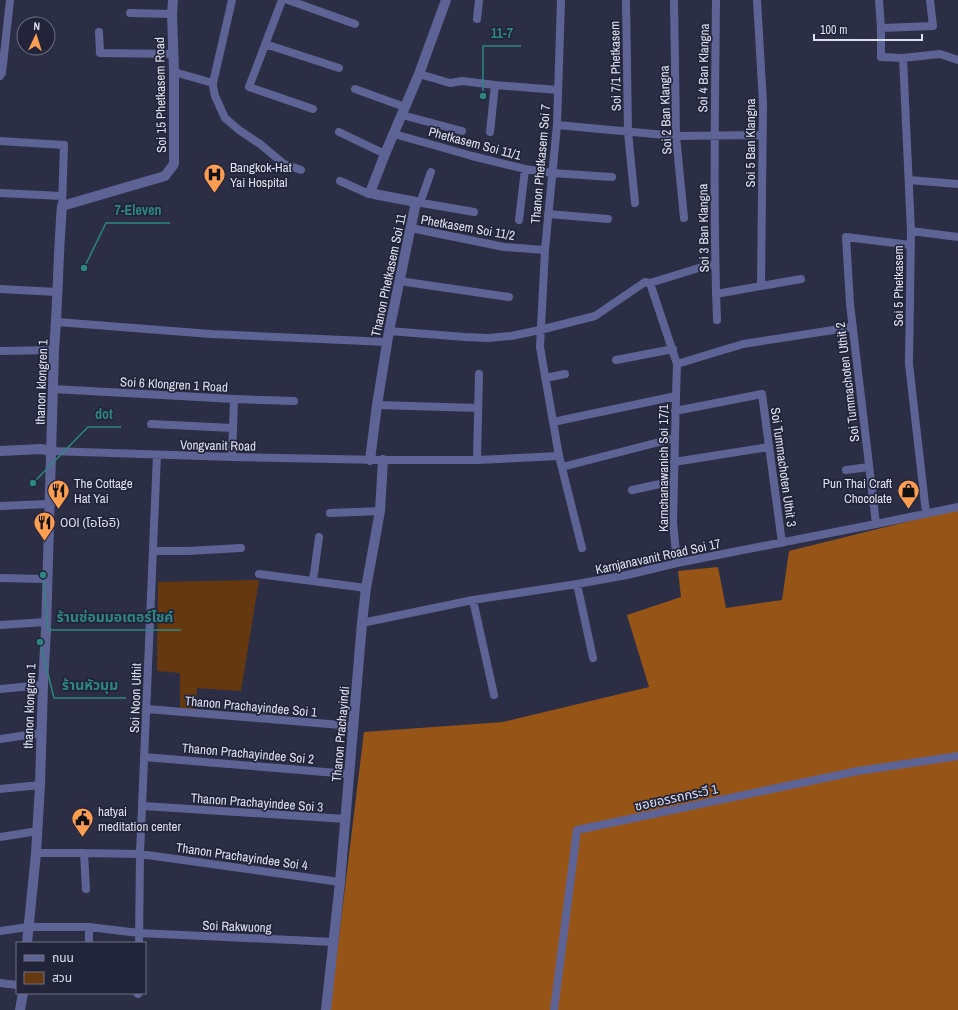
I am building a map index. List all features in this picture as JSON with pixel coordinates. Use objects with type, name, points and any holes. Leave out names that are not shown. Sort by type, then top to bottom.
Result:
[{"type":"street","points":[[0,76],[2,73],[10,0]]},
{"type":"street","name":"Soi 15 Phetkasem Road","points":[[62,201],[166,176],[174,164],[173,0]]},
{"type":"street","points":[[232,0],[213,83],[215,96],[225,118],[284,164],[301,170]]},
{"type":"street","points":[[282,0],[249,88],[313,109]]},
{"type":"street","points":[[288,0],[355,24]]},
{"type":"street","points":[[340,181],[369,193],[419,74],[446,0]]},
{"type":"street","points":[[477,19],[479,0]]},
{"type":"street","name":"Thanon Phetkasem Soi 7","points":[[561,0],[556,125],[545,250],[540,347],[559,456],[582,548]]},
{"type":"street","name":"Soi 7/1 Phetkasem","points":[[626,0],[628,132],[635,203]]},
{"type":"street","name":"Soi 2 Ban Klangna","points":[[674,0],[676,136],[684,218]]},
{"type":"street","name":"Soi 4 Ban Klangna","points":[[714,136],[716,0]]},
{"type":"street","name":"Soi 5 Ban Klangna","points":[[757,0],[762,102],[761,286]]},
{"type":"street","points":[[879,0],[881,57],[903,58],[940,54],[958,60]]},
{"type":"street","points":[[881,28],[933,26],[930,0]]},
{"type":"street","points":[[130,13],[172,14]]},
{"type":"street","points":[[100,32],[100,53],[174,54]]},
{"type":"street","points":[[265,44],[339,68]]},
{"type":"street","name":"Soi 5 Phetkasem","points":[[903,58],[909,180],[909,364],[926,513]]},
{"type":"street","points":[[174,72],[213,83]]},
{"type":"street","points":[[419,74],[450,83],[462,81],[558,90]]},
{"type":"street","points":[[490,132],[496,85]]},
{"type":"street","points":[[355,89],[403,111],[462,131]]},
{"type":"street","points":[[556,125],[676,136],[762,135]]},
{"type":"street","points":[[339,132],[385,154]]},
{"type":"street","name":"Phetkasem Soi 11/1","points":[[394,134],[525,169],[552,173],[612,177]]},
{"type":"street","name":"Soi 3 Ban Klangna","points":[[714,136],[717,320]]},
{"type":"street","points":[[0,141],[64,145],[62,201],[0,192]]},
{"type":"street","points":[[519,220],[525,169]]},
{"type":"street","points":[[431,172],[418,203],[474,212]]},
{"type":"street","points":[[909,180],[958,184]]},
{"type":"street","name":"Thanon Phetkasem Soi 11","points":[[369,193],[371,192],[374,194],[418,203],[411,228],[389,331],[370,460]]},
{"type":"street","name":"thanon klongren 1","points":[[27,942],[38,831],[54,350],[57,322],[57,292],[62,201]]},
{"type":"street","points":[[548,214],[608,219]]},
{"type":"street","name":"Phetkasem Soi 11/2","points":[[411,228],[504,247],[545,250]]},
{"type":"street","points":[[910,231],[958,238]]},
{"type":"street","name":"Soi Tummachoten Uthit 2","points":[[876,524],[850,304],[846,236],[910,245]]},
{"type":"street","points":[[389,331],[465,338],[488,338],[511,336],[540,330],[595,316],[645,282],[650,283],[715,263]]},
{"type":"street","points":[[716,294],[801,279]]},
{"type":"street","points":[[399,281],[509,297]]},
{"type":"street","name":"Karnchanawanich Soi 17/1","points":[[650,283],[677,364],[673,523],[677,564]]},
{"type":"street","points":[[0,289],[57,292]]},
{"type":"street","points":[[57,322],[211,334],[387,342]]},
{"type":"street","points":[[677,364],[743,344],[853,327]]},
{"type":"street","points":[[616,360],[673,349]]},
{"type":"street","points":[[0,351],[54,350]]},
{"type":"street","points":[[477,460],[479,374]]},
{"type":"street","points":[[545,378],[565,374]]},
{"type":"street","name":"Soi 6 Klongren 1 Road","points":[[53,388],[294,402]]},
{"type":"street","name":"Soi Tummachoten Uthit 3","points":[[675,411],[762,394],[782,542]]},
{"type":"street","name":"Karnchanawanich Soi 17/1","points":[[553,422],[676,396]]},
{"type":"street","points":[[232,457],[234,399]]},
{"type":"street","points":[[377,405],[478,408]]},
{"type":"street","points":[[151,424],[233,428]]},
{"type":"street","points":[[562,467],[675,438]]},
{"type":"street","points":[[674,462],[769,447]]},
{"type":"street","points":[[0,451],[41,449],[51,451]]},
{"type":"street","name":"Vongvanit Road","points":[[51,451],[370,460],[477,460],[559,456]]},
{"type":"street","name":"Soi Noon Uthit","points":[[139,942],[140,854],[157,455]]},
{"type":"street","name":"Thanon Prachayindi","points":[[326,1010],[346,820],[362,623],[366,588],[380,511],[384,460]]},
{"type":"street","points":[[846,470],[869,467]]},
{"type":"street","points":[[632,490],[674,481]]},
{"type":"street","points":[[0,506],[49,504]]},
{"type":"street","name":"Karnjanavanit Road Soi 17","points":[[362,623],[473,600],[627,575],[958,507]]},
{"type":"street","points":[[330,513],[380,511]]},
{"type":"street","points":[[313,581],[319,537]]},
{"type":"street","points":[[153,551],[241,548]]},
{"type":"street","points":[[260,574],[366,588]]},
{"type":"street","points":[[0,578],[47,579]]},
{"type":"street","points":[[577,584],[593,658]]},
{"type":"street","points":[[473,600],[494,695]]},
{"type":"street","points":[[0,625],[46,622]]},
{"type":"street","points":[[0,689],[43,685]]},
{"type":"street","name":"Thanon Prachayindee Soi 1","points":[[147,710],[353,726]]},
{"type":"street","points":[[0,739],[41,734]]},
{"type":"street","name":"ซอยอรรถกระวี 1","points":[[554,1010],[577,830],[858,771],[958,756]]},
{"type":"street","name":"Thanon Prachayindee Soi 2","points":[[144,757],[349,774]]},
{"type":"street","points":[[0,789],[40,785]]},
{"type":"street","name":"Thanon Prachayindee Soi 3","points":[[143,806],[346,820]]},
{"type":"street","points":[[0,837],[38,831]]},
{"type":"street","name":"Thanon Prachayindee Soi 4","points":[[36,853],[140,854],[340,882]]},
{"type":"street","points":[[84,853],[86,889]]},
{"type":"street","name":"Soi Rakwuong","points":[[0,931],[28,927],[89,927],[139,933],[334,942]]},
{"type":"street","points":[[89,927],[89,942]]},
{"type":"street","points":[[0,983],[16,985]]},
{"type":"street","points":[[20,1010],[23,994]]},
{"type":"green space","points":[[259,580],[241,691],[197,688],[195,710],[180,712],[180,673],[157,671],[158,582]]},
{"type":"shaded area","points":[[958,509],[958,1010],[330,1010],[364,732],[503,722],[649,687],[627,615],[681,597],[678,571],[718,567],[726,608],[782,600],[789,551]]},
{"type":"place","name":"11-7","points":[[483,96]]},
{"type":"place","name":"Bangkok-Hat Yai Hospital","points":[[215,194]]},
{"type":"place","name":"7-Eleven","points":[[84,268]]},
{"type":"place","name":"dot","points":[[33,483]]},
{"type":"place","name":"The Cottage Hat Yai","points":[[58,510]]},
{"type":"place","name":"Pun Thai Craft Chocolate","points":[[908,510]]},
{"type":"place","name":"OOI (โอโออิ)","points":[[45,542]]},
{"type":"place","name":"ร้านซ่อมมอเตอร์ไซค์","points":[[43,575]]},
{"type":"place","name":"ร้านหัวมุม","points":[[40,642]]},
{"type":"place","name":"hatyai meditation center","points":[[83,838]]}]
